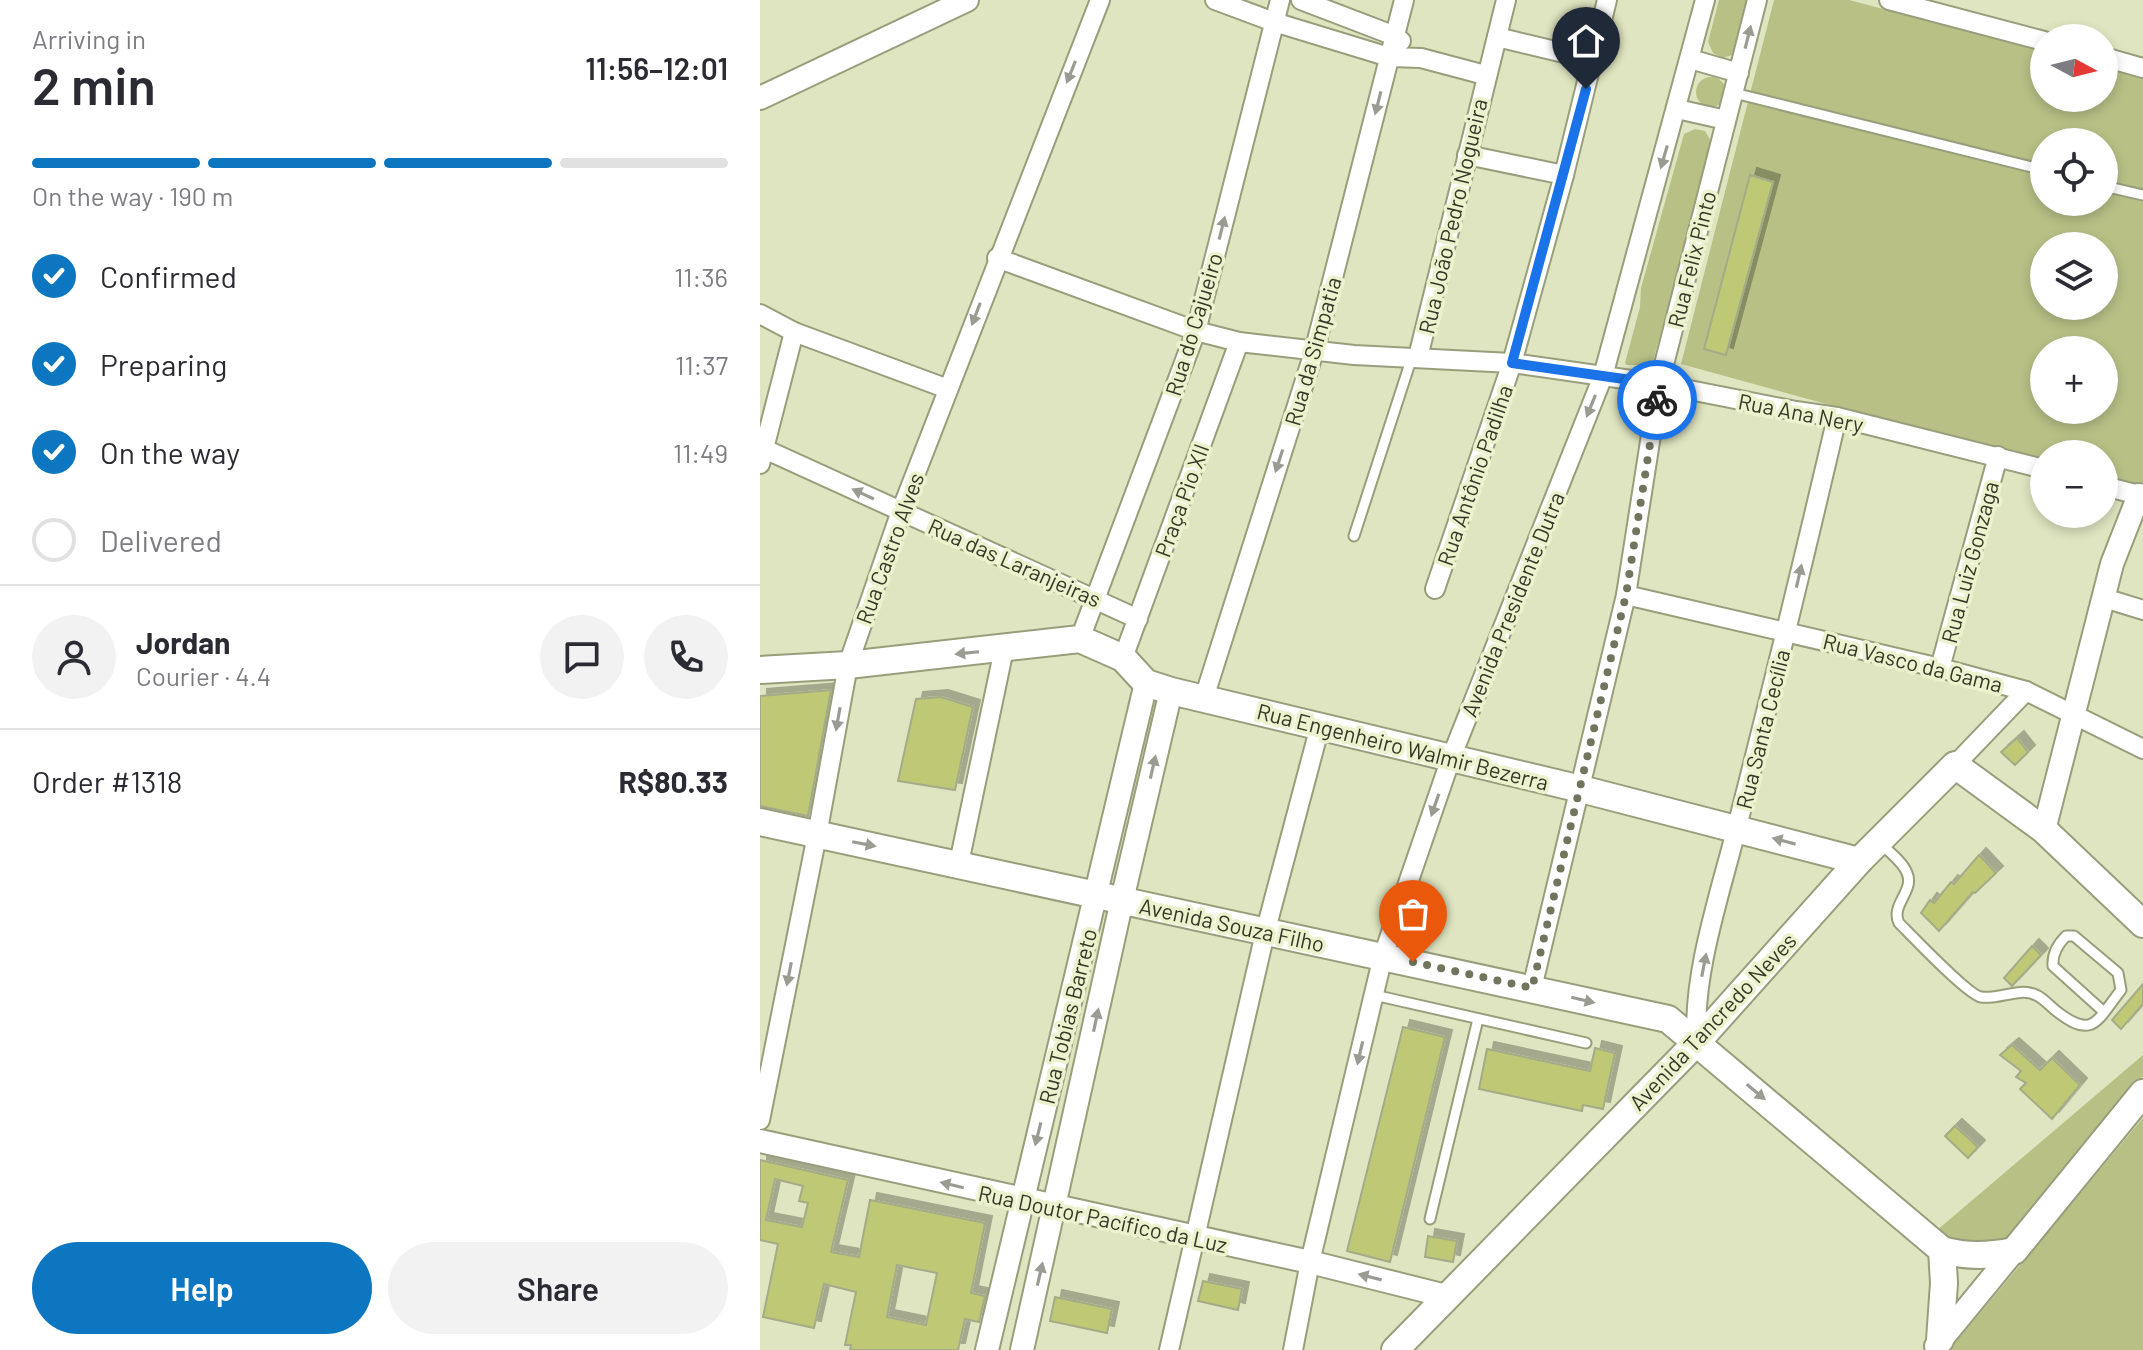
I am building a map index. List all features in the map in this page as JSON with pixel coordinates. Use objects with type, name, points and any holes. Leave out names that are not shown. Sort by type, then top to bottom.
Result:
[{"type":"main road","points":[[760,670],[848,665],[1089,642],[1123,658],[1159,687]]},
{"type":"main road","name":"Rua Engenheiro Walmir Bezerra","points":[[1159,687],[1581,789],[1859,861]]},
{"type":"main road","points":[[1955,765],[2044,830],[2143,924]]},
{"type":"main road","name":"Avenida Tancredo Neves","points":[[1395,1350],[1697,1042],[1859,861],[1955,765]]},
{"type":"main road","name":"Avenida Souza Filho","points":[[760,822],[1668,1019],[1942,1250]]},
{"type":"main road","points":[[1937,1345],[1944,1283],[1942,1250],[1965,1256],[2014,1251],[2143,1093]]},
{"type":"street","points":[[760,98],[967,0]]},
{"type":"street","name":"Rua Castro Alves","points":[[760,1120],[848,665],[901,511],[1100,0]]},
{"type":"street","name":"Rua João Pedro Nogueira","points":[[1215,0],[1274,22],[1389,57],[1421,58],[1485,75]]},
{"type":"street","name":"Rua do Cajueiro","points":[[1089,642],[1095,599],[1196,331],[1280,0]]},
{"type":"street","name":"Rua João Pedro Nogueira","points":[[1301,0],[1395,36],[1421,58]]},
{"type":"street","name":"Rua da Simpatia","points":[[1204,698],[1314,352],[1404,0]]},
{"type":"street","name":"Rua João Pedro Nogueira","points":[[1415,356],[1506,0]]},
{"type":"street","name":"Rua Antônio Padilha","points":[[1435,589],[1512,363],[1564,175],[1607,0]]},
{"type":"street","name":"Avenida Presidente Dutra","points":[[1293,1350],[1310,1262],[1383,956],[1451,758],[1603,376],[1705,0]]},
{"type":"street","name":"Rua Felix Pinto","points":[[1532,988],[1626,595],[1659,384],[1757,0]]},
{"type":"street","points":[[1889,0],[2030,37]]},
{"type":"street","points":[[1497,37],[1593,60]]},
{"type":"street","points":[[1690,59],[1739,73]]},
{"type":"street","points":[[2118,61],[2143,68]]},
{"type":"street","points":[[1677,109],[1726,120]]},
{"type":"street","points":[[1467,155],[1564,175]]},
{"type":"street","name":"Rua Ana Nery","points":[[997,258],[1196,331],[1239,342],[1314,352],[1512,363],[1659,384],[1837,417],[2030,465]]},
{"type":"street","points":[[760,314],[794,332],[948,389]]},
{"type":"street","points":[[761,453],[794,332]]},
{"type":"street","name":"Praça Pio XII","points":[[1123,658],[1239,342]]},
{"type":"street","name":"Rua Santa Cecília","points":[[1697,1042],[1694,1015],[1711,930],[1837,417]]},
{"type":"street","name":"Rua das Laranjeiras","points":[[761,453],[901,511],[1138,619]]},
{"type":"street","name":"Rua Luiz Gonzaga","points":[[1940,668],[1998,456]]},
{"type":"street","points":[[2044,830],[2112,564],[2141,495],[2118,489]]},
{"type":"street","name":"Rua Vasco da Gama","points":[[1626,595],[2026,691],[2143,749]]},
{"type":"street","points":[[2104,598],[2143,610]]},
{"type":"street","points":[[959,863],[1004,649]]},
{"type":"street","name":"Rua Tobias Barreto","points":[[987,1350],[1022,1201],[1109,897],[1159,687]]},
{"type":"street","name":"Avenida Tancredo Neves","points":[[1955,765],[2026,691]]},
{"type":"street","points":[[1169,1350],[1265,933],[1320,726]]},
{"type":"street","name":"Rua Tobias Barreto","points":[[1022,1350],[1055,1206],[1109,897]]},
{"type":"street","name":"Rua Doutor Pacífico da Luz","points":[[760,1141],[1310,1262],[1446,1296]]},
{"type":"street","points":[[1937,1345],[2014,1251]]},
{"type":"lane","points":[[1734,93],[2030,167]]},
{"type":"lane","points":[[2118,189],[2143,195]]},
{"type":"lane","points":[[1354,536],[1415,356]]},
{"type":"lane","points":[[1879,841],[1908,874],[1908,882],[1896,911],[1899,923],[1976,996],[1994,999],[2028,992],[2037,995],[2080,1026],[2088,1025],[2104,1012],[2121,990],[2118,973],[2080,938],[2066,936],[2055,950],[2053,966],[2104,1012]]},
{"type":"lane","points":[[1374,995],[1586,1043]]},
{"type":"lane","points":[[1430,1219],[1478,1019]]},
{"type":"green space","points":[[1719,0],[1751,0],[1735,54],[1723,58],[1713,53],[1708,42]]},
{"type":"green space","points":[[1774,0],[1849,0],[2030,47],[2030,112],[2118,112],[2118,71],[2143,77],[2143,492],[2118,485],[2118,440],[2030,440],[2030,460],[1681,364]]},
{"type":"green space","points":[[1711,77],[1721,82],[1726,92],[1721,102],[1711,107],[1701,102],[1696,92],[1701,82]]},
{"type":"green space","points":[[1695,129],[1705,131],[1712,143],[1652,365],[1627,365],[1640,307],[1641,288],[1684,134]]},
{"type":"green space","points":[[2143,1055],[2143,1076],[2011,1241],[1972,1242],[1936,1231]]},
{"type":"green space","points":[[2143,1118],[2143,1350],[1949,1350]]},
{"type":"building","points":[[1750,175],[1773,182],[1726,355],[1704,349]]},
{"type":"building","points":[[831,690],[808,816],[760,806],[760,696]]},
{"type":"building","points":[[941,697],[973,707],[955,790],[898,781],[916,699]]},
{"type":"building","points":[[2017,738],[2028,752],[2015,765],[2001,752]]},
{"type":"building","points":[[1979,855],[1996,873],[1973,892],[1939,931],[1921,913],[1930,900],[1934,903],[1951,882],[1954,884]]},
{"type":"building","points":[[2032,946],[2041,955],[2012,986],[2004,978]]},
{"type":"building","points":[[2143,984],[2143,1004],[2121,1029],[2112,1020]]},
{"type":"building","points":[[1403,1027],[1445,1037],[1390,1262],[1347,1251]]},
{"type":"building","points":[[2012,1045],[2040,1070],[2052,1058],[2080,1085],[2052,1119],[2020,1089],[2026,1083],[2016,1077],[2021,1071],[2000,1055]]},
{"type":"building","points":[[1595,1048],[1615,1053],[1603,1109],[1583,1105],[1582,1111],[1479,1089],[1487,1049],[1590,1071]]},
{"type":"building","points":[[1955,1126],[1978,1147],[1968,1158],[1945,1136]]},
{"type":"building","points":[[760,1160],[848,1180],[831,1252],[859,1257],[870,1200],[985,1223],[971,1293],[985,1296],[979,1322],[965,1319],[958,1350],[850,1350],[851,1345],[845,1345],[856,1292],[824,1284],[814,1328],[763,1317],[778,1244],[760,1240]],"holes":[[[775,1179],[803,1186],[799,1201],[808,1203],[802,1227],[766,1220]],[[897,1265],[937,1273],[926,1325],[887,1317]]]},
{"type":"building","points":[[1428,1236],[1457,1241],[1453,1262],[1425,1257]]},
{"type":"building","points":[[1203,1281],[1242,1289],[1238,1310],[1198,1301]]},
{"type":"building","points":[[1055,1297],[1112,1309],[1107,1333],[1050,1321]]},
{"type":"way so far","points":[[1413,962],[1532,988],[1626,595],[1657,400]]},
{"type":"route","points":[[1586,89],[1512,363],[1659,384],[1657,400]]}]
